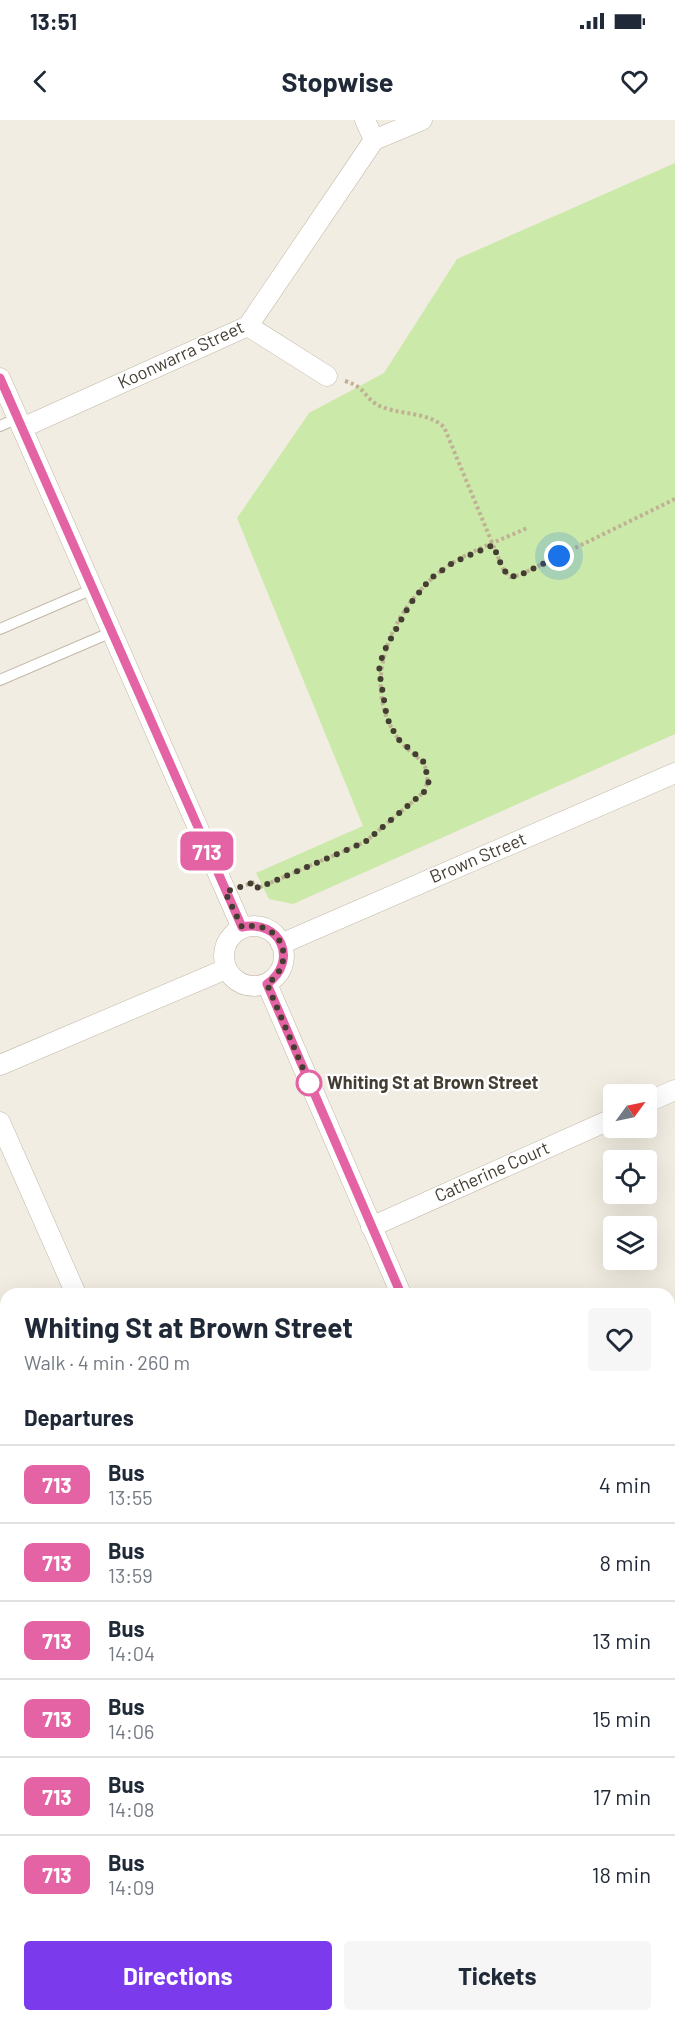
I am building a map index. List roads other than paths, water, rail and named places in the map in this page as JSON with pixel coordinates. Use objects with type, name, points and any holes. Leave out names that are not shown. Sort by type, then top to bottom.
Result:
[{"type":"street","points":[[365,120],[374,140],[422,120]]},
{"type":"street","name":"Koonwarra Street","points":[[13,424],[248,326],[374,140]]},
{"type":"street","points":[[248,326],[327,376]]},
{"type":"street","points":[[0,378],[13,424],[93,589],[242,927]]},
{"type":"street","name":"Brown Street","points":[[281,944],[675,773]]},
{"type":"street","points":[[251,926],[269,930],[281,944],[284,955],[282,967],[276,977],[267,984],[248,986],[231,977],[226,969],[223,952],[225,945],[229,938],[242,927],[251,926]]},
{"type":"street","points":[[0,1065],[226,969]]},
{"type":"street","points":[[267,984],[398,1288]]},
{"type":"street","points":[[657,1098],[675,1090]]},
{"type":"street","points":[[0,1122],[73,1288]]},
{"type":"street","name":"Catherine Court","points":[[371,1227],[603,1123]]},
{"type":"lane","points":[[0,629],[93,589]]},
{"type":"lane","points":[[0,680],[112,632]]},
{"type":"place","name":"Whiting St at Brown Street","points":[[309,1083]]}]
